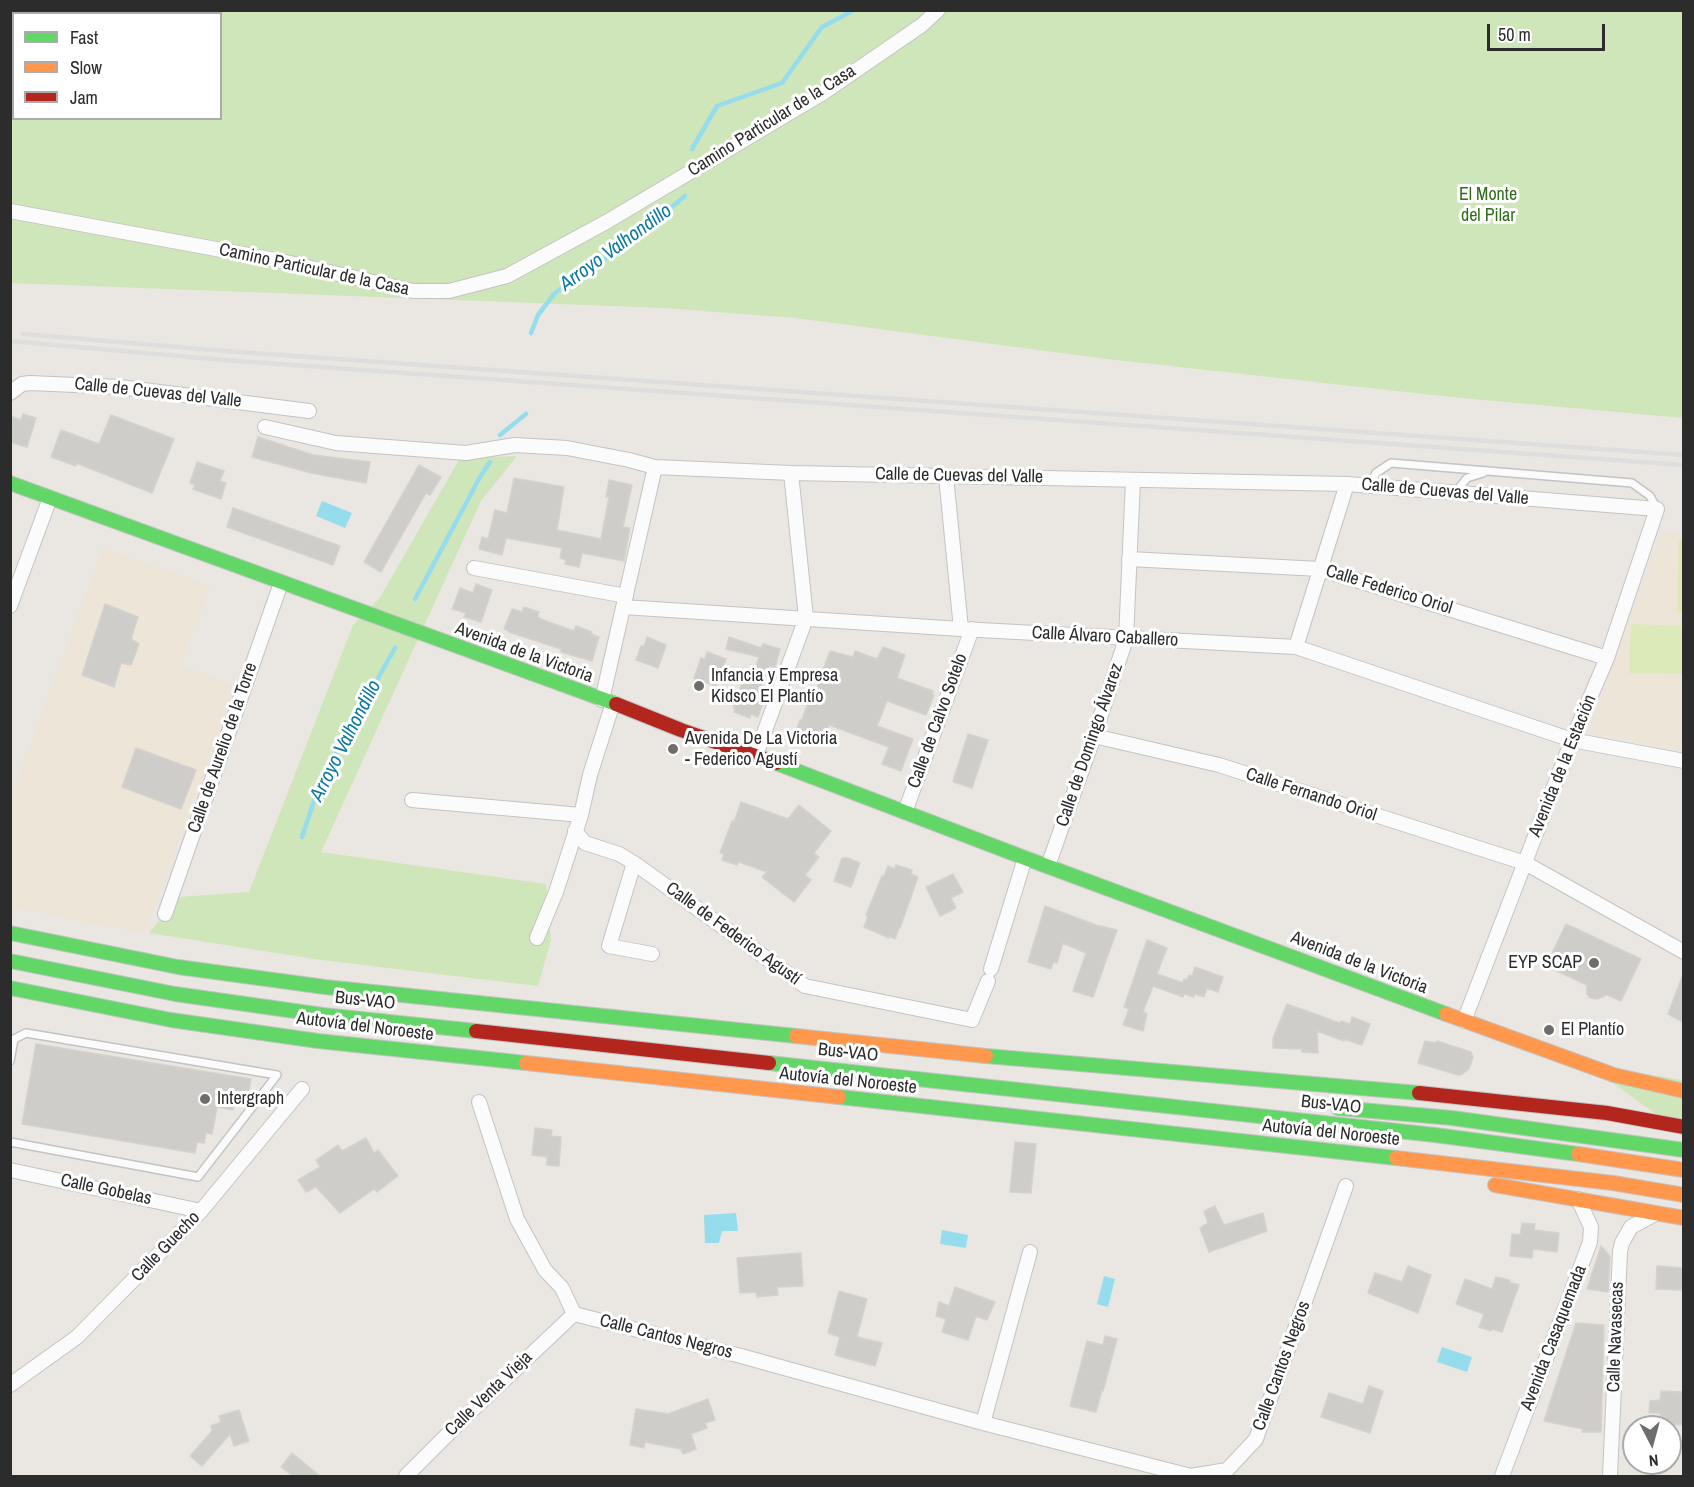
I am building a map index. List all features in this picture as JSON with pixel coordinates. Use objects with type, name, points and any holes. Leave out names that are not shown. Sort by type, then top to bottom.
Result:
[{"type":"main road","name":"Avenida de la Victoria","points":[[10,483],[681,730],[756,755],[1025,858],[1464,1021],[1614,1075],[1683,1091]]},
{"type":"main road","name":"Autovía del Noroeste","points":[[10,933],[178,967],[325,987],[964,1054],[1449,1096],[1607,1113],[1683,1127]]},
{"type":"main road","name":"Bus-VAO","points":[[10,961],[175,994],[323,1015],[1435,1135],[1683,1170]]},
{"type":"main road","name":"Autovía del Noroeste","points":[[10,988],[171,1020],[318,1041],[1383,1156],[1613,1183],[1683,1195]]},
{"type":"main road","points":[[962,1083],[1169,1093]]},
{"type":"main road","points":[[1323,1107],[1452,1118],[1683,1150]]},
{"type":"main road","points":[[1383,1156],[1394,1169],[1451,1178]]},
{"type":"main road","points":[[1486,1184],[1683,1218]]},
{"type":"street","name":"Camino Particular de la Casa","points":[[10,212],[281,261],[413,291],[449,291],[507,276],[608,220],[823,93],[922,25],[938,10]]},
{"type":"street","name":"Calle de Cuevas del Valle","points":[[10,393],[22,384],[30,382],[120,387],[309,411]]},
{"type":"street","name":"Calle de Cuevas del Valle","points":[[265,427],[336,442],[466,453],[515,445],[567,448],[655,467],[791,473],[1347,484],[1658,509]]},
{"type":"street","points":[[537,938],[556,892],[581,815],[607,702],[624,602],[655,467]]},
{"type":"street","points":[[756,755],[806,618],[791,473]]},
{"type":"street","name":"Calle de Calvo Sotelo","points":[[905,812],[966,629],[946,476]]},
{"type":"street","name":"Calle de Domingo Álvarez","points":[[1048,866],[1095,736],[1126,639],[1133,480]]},
{"type":"street","points":[[1296,647],[1347,484]]},
{"type":"street","points":[[10,606],[50,498]]},
{"type":"street","name":"Avenida de la Estación","points":[[1464,1021],[1572,740],[1607,658],[1658,509]]},
{"type":"street","name":"Calle Federico Oriol","points":[[1129,559],[1320,568],[1607,658]]},
{"type":"street","name":"Calle Álvaro Caballero","points":[[474,568],[624,602],[966,629],[1296,647],[1572,740],[1683,761]]},
{"type":"street","name":"Calle de Aurelio de la Torre","points":[[165,914],[281,582]]},
{"type":"street","name":"Calle Fernando Oriol","points":[[1095,736],[1219,765],[1526,863],[1683,952]]},
{"type":"street","points":[[412,800],[581,815]]},
{"type":"street","name":"Calle de Federico Agustí","points":[[575,831],[585,843],[619,854],[633,863],[805,986],[972,1020],[989,975],[1025,858]]},
{"type":"street","points":[[633,863],[609,946],[652,954]]},
{"type":"street","name":"Calle Guecho","points":[[10,1385],[77,1337],[201,1211],[302,1089]]},
{"type":"street","points":[[479,1102],[517,1218],[545,1270],[562,1288],[574,1314]]},
{"type":"street","name":"Calle Gobelas","points":[[10,1170],[201,1211]]},
{"type":"street","name":"Calle Cantos Negros","points":[[574,1314],[741,1356],[983,1424],[1191,1476],[1227,1470],[1256,1439],[1346,1186]]},
{"type":"street","name":"Avenida Casaquemada","points":[[1502,1476],[1590,1242],[1591,1227],[1578,1199]]},
{"type":"street","name":"Calle Navasecas","points":[[1610,1476],[1620,1251],[1631,1227],[1655,1213]]},
{"type":"street","points":[[983,1424],[1030,1252]]},
{"type":"street","name":"Calle Venta Vieja","points":[[406,1476],[574,1314]]},
{"type":"lane","points":[[1369,486],[1376,473],[1391,463],[1632,483],[1650,496],[1658,509]]},
{"type":"lane","points":[[1455,493],[1467,478],[1488,471]]},
{"type":"lane","points":[[10,1061],[14,1039],[26,1033],[277,1075],[198,1177],[10,1142]]},
{"type":"shaded area","points":[[1662,532],[1683,534],[1683,751],[1595,734],[1590,726]]},
{"type":"shaded area","points":[[103,548],[210,586],[181,666],[236,686],[145,934],[11,907],[10,799]]},
{"type":"green space","name":"El Monte del Pilar","points":[[11,11],[1683,11],[1683,418],[1451,397],[1107,359],[795,318],[663,308],[11,283]]},
{"type":"green space","points":[[517,456],[481,501],[321,852],[546,884],[551,940],[538,986],[321,960],[149,933],[179,897],[249,892],[353,625],[379,599],[460,458]]},
{"type":"green space","points":[[1679,539],[1683,539],[1683,613],[1677,613]]},
{"type":"green space","points":[[1631,624],[1683,626],[1683,674],[1629,673]]},
{"type":"green space","points":[[1587,1064],[1683,1080],[1683,1134]]},
{"type":"water","points":[[322,501],[352,513],[345,528],[316,516]]},
{"type":"water","points":[[736,1213],[738,1231],[722,1231],[719,1243],[705,1243],[704,1215]]},
{"type":"water","points":[[942,1230],[968,1235],[966,1248],[940,1244]]},
{"type":"water","points":[[1104,1276],[1115,1279],[1108,1307],[1097,1304]]},
{"type":"water","points":[[1442,1347],[1472,1357],[1467,1372],[1437,1362]]},
{"type":"building","points":[[23,414],[36,418],[27,447],[10,442],[10,416],[21,420]]},
{"type":"building","points":[[111,415],[174,439],[152,493],[76,463],[76,466],[51,457],[61,430],[99,444]]},
{"type":"building","points":[[258,437],[313,455],[370,462],[366,483],[311,473],[252,457]]},
{"type":"building","points":[[197,462],[224,471],[220,481],[226,483],[221,499],[193,489],[195,485],[190,483]]},
{"type":"building","points":[[419,465],[441,477],[430,495],[426,493],[381,572],[364,562]]},
{"type":"building","points":[[514,478],[564,487],[557,530],[601,539],[609,497],[606,497],[609,480],[632,485],[623,527],[630,528],[624,561],[582,553],[579,567],[565,564],[566,560],[560,558],[562,548],[506,538],[502,555],[479,549],[482,537],[488,539],[495,510],[507,513]]},
{"type":"building","points":[[233,508],[340,546],[333,565],[227,527]]},
{"type":"building","points":[[476,584],[492,590],[481,622],[464,617],[466,613],[452,609],[460,588],[473,593]]},
{"type":"building","points":[[105,604],[138,617],[131,639],[139,644],[131,665],[121,663],[114,687],[82,675]]},
{"type":"building","points":[[524,607],[539,612],[537,617],[546,621],[574,631],[576,626],[599,637],[592,661],[561,652],[561,649],[504,629],[512,609],[522,612]]},
{"type":"building","points":[[647,637],[666,645],[658,668],[636,660]]},
{"type":"building","points":[[729,637],[761,648],[763,644],[780,649],[775,667],[769,666],[760,689],[767,691],[758,717],[751,714],[750,718],[734,712],[735,708],[733,708],[743,680],[751,683],[759,657],[726,649]]},
{"type":"building","points":[[883,647],[905,655],[897,678],[933,691],[934,695],[926,715],[887,701],[877,726],[913,739],[901,771],[882,764],[889,747],[829,725],[824,739],[820,737],[818,741],[795,734],[810,696],[813,698],[830,651],[853,657],[855,651],[877,659]]},
{"type":"building","points":[[707,652],[726,659],[716,686],[694,678],[701,658],[705,659]]},
{"type":"building","points":[[968,734],[988,740],[972,788],[953,781]]},
{"type":"building","points":[[136,748],[196,770],[181,809],[122,787]]},
{"type":"building","points":[[741,802],[788,819],[799,805],[831,831],[814,853],[819,857],[805,875],[811,880],[794,902],[762,877],[767,872],[739,862],[737,865],[722,860],[724,854],[720,853]]},
{"type":"building","points":[[842,858],[860,863],[851,887],[834,881]]},
{"type":"building","points":[[896,865],[912,870],[911,874],[918,877],[895,939],[864,927],[868,916],[866,915],[882,876],[888,866],[895,869]]},
{"type":"building","points":[[953,874],[963,892],[951,898],[956,908],[940,916],[926,887]]},
{"type":"building","points":[[1045,906],[1096,925],[1117,930],[1093,997],[1073,991],[1086,953],[1063,943],[1057,963],[1053,962],[1051,969],[1028,962]]},
{"type":"building","name":"EYP SCAP","points":[[1566,924],[1641,959],[1621,1001],[1607,995],[1597,999],[1590,998],[1587,994],[1587,985],[1546,966]]},
{"type":"building","points":[[1147,940],[1167,948],[1157,974],[1183,983],[1189,975],[1192,976],[1195,967],[1223,977],[1218,992],[1207,988],[1204,997],[1184,994],[1183,997],[1153,986],[1143,1012],[1147,1014],[1143,1031],[1123,1025],[1129,1009],[1124,1007]]},
{"type":"building","points":[[1683,977],[1683,1022],[1668,1014]]},
{"type":"building","points":[[1287,1004],[1340,1023],[1341,1021],[1350,1024],[1352,1017],[1370,1024],[1362,1045],[1317,1031],[1318,1053],[1302,1052],[1302,1049],[1273,1048],[1273,1038]]},
{"type":"building","points":[[1425,1041],[1436,1043],[1437,1041],[1471,1052],[1473,1057],[1469,1069],[1458,1075],[1418,1063]]},
{"type":"building","name":"Intergraph","points":[[36,1044],[251,1079],[249,1091],[243,1090],[241,1101],[235,1100],[233,1110],[217,1107],[212,1134],[206,1133],[204,1143],[197,1142],[195,1153],[22,1124]]},
{"type":"building","points":[[535,1128],[552,1130],[551,1136],[561,1137],[559,1166],[547,1165],[547,1157],[532,1155]]},
{"type":"building","points":[[366,1138],[374,1153],[378,1150],[398,1176],[377,1192],[374,1189],[340,1213],[316,1187],[306,1192],[298,1180],[320,1167],[316,1160],[338,1145],[342,1151]]},
{"type":"building","points":[[1015,1142],[1036,1144],[1031,1193],[1010,1192]]},
{"type":"building","points":[[1215,1206],[1224,1225],[1263,1213],[1267,1231],[1209,1252],[1200,1228],[1208,1223],[1204,1211]]},
{"type":"building","points":[[1522,1223],[1535,1224],[1534,1230],[1559,1233],[1557,1252],[1533,1249],[1532,1258],[1510,1256],[1512,1234],[1520,1235]]},
{"type":"building","points":[[1601,1246],[1610,1256],[1608,1292],[1587,1289]]},
{"type":"building","points":[[801,1253],[803,1286],[777,1287],[778,1295],[757,1297],[756,1292],[740,1293],[737,1258]]},
{"type":"building","points":[[1408,1266],[1431,1275],[1418,1313],[1368,1293],[1375,1273],[1402,1282]]},
{"type":"building","points":[[1657,1266],[1683,1268],[1683,1290],[1656,1289]]},
{"type":"building","points":[[1496,1277],[1519,1285],[1502,1332],[1479,1327],[1484,1314],[1456,1304],[1465,1279],[1492,1289]]},
{"type":"building","points":[[955,1287],[995,1302],[987,1320],[976,1316],[968,1340],[942,1332],[946,1319],[936,1316],[939,1302],[949,1306]]},
{"type":"building","points":[[839,1291],[867,1299],[857,1337],[882,1343],[875,1366],[835,1355],[840,1337],[828,1333]]},
{"type":"building","points":[[1576,1323],[1604,1325],[1601,1432],[1582,1432],[1583,1429],[1544,1421]]},
{"type":"building","points":[[1105,1336],[1117,1339],[1096,1412],[1070,1406],[1087,1341],[1103,1345]]},
{"type":"building","points":[[1369,1386],[1383,1391],[1370,1433],[1321,1417],[1329,1393],[1363,1404]]},
{"type":"building","points":[[1661,1391],[1683,1392],[1683,1425],[1682,1415],[1649,1413],[1650,1401],[1660,1400]]},
{"type":"building","points":[[708,1399],[715,1420],[705,1423],[707,1428],[691,1434],[696,1449],[683,1454],[681,1449],[645,1442],[644,1448],[630,1445],[636,1409],[668,1414]]},
{"type":"building","points":[[239,1410],[249,1441],[234,1446],[230,1434],[202,1466],[190,1456],[212,1431],[211,1426],[221,1422],[219,1416]]},
{"type":"building","points":[[292,1453],[320,1476],[293,1476],[281,1467]]},
{"type":"waterway","name":"Arroyo Valhondillo","points":[[692,149],[717,106],[782,83],[822,27],[854,10]]},
{"type":"waterway","name":"Arroyo Valhondillo","points":[[531,333],[538,315],[555,293],[625,245],[685,196]]},
{"type":"waterway","name":"Arroyo Valhondillo","points":[[500,435],[526,414]]},
{"type":"waterway","name":"Arroyo Valhondillo","points":[[415,599],[490,462]]},
{"type":"waterway","name":"Arroyo Valhondillo","points":[[302,837],[321,780],[395,648]]},
{"type":"railway","points":[[23,334],[225,351],[1684,455]]},
{"type":"railway","points":[[10,341],[224,360],[1684,465]]},
{"type":"traffic: fast","points":[[10,483],[616,704]]},
{"type":"traffic: fast","points":[[776,763],[1446,1014]]},
{"type":"traffic: fast","points":[[10,933],[178,967],[325,987],[796,1036]]},
{"type":"traffic: fast","points":[[10,961],[175,994],[323,1015],[476,1031]]},
{"type":"traffic: fast","points":[[10,988],[171,1020],[318,1041],[526,1063]]},
{"type":"traffic: fast","points":[[986,1056],[1419,1093]]},
{"type":"traffic: fast","points":[[769,1063],[1435,1135],[1578,1154]]},
{"type":"traffic: fast","points":[[839,1097],[1396,1158]]},
{"type":"traffic: fast","points":[[1338,1108],[1452,1118],[1684,1150]]},
{"type":"traffic: slow","points":[[1446,1014],[1614,1075],[1684,1091]]},
{"type":"traffic: slow","points":[[796,1036],[986,1056]]},
{"type":"traffic: slow","points":[[526,1063],[839,1097]]},
{"type":"traffic: slow","points":[[1578,1154],[1684,1170]]},
{"type":"traffic: slow","points":[[1396,1158],[1613,1183],[1684,1195]]},
{"type":"traffic: slow","points":[[1495,1185],[1684,1218]]},
{"type":"traffic: jam","points":[[616,704],[681,730],[776,763]]},
{"type":"traffic: jam","points":[[476,1031],[769,1063]]},
{"type":"traffic: jam","points":[[1419,1093],[1607,1113],[1684,1127]]},
{"type":"place","name":"Infancia y Empresa Kidsco El Plantío","points":[[699,686]]},
{"type":"place","name":"Avenida De La Victoria - Federico Agustí","points":[[673,749]]},
{"type":"place","name":"EYP SCAP","points":[[1594,963]]},
{"type":"place","name":"El Plantío","points":[[1549,1030]]},
{"type":"place","name":"Intergraph","points":[[205,1099]]}]
